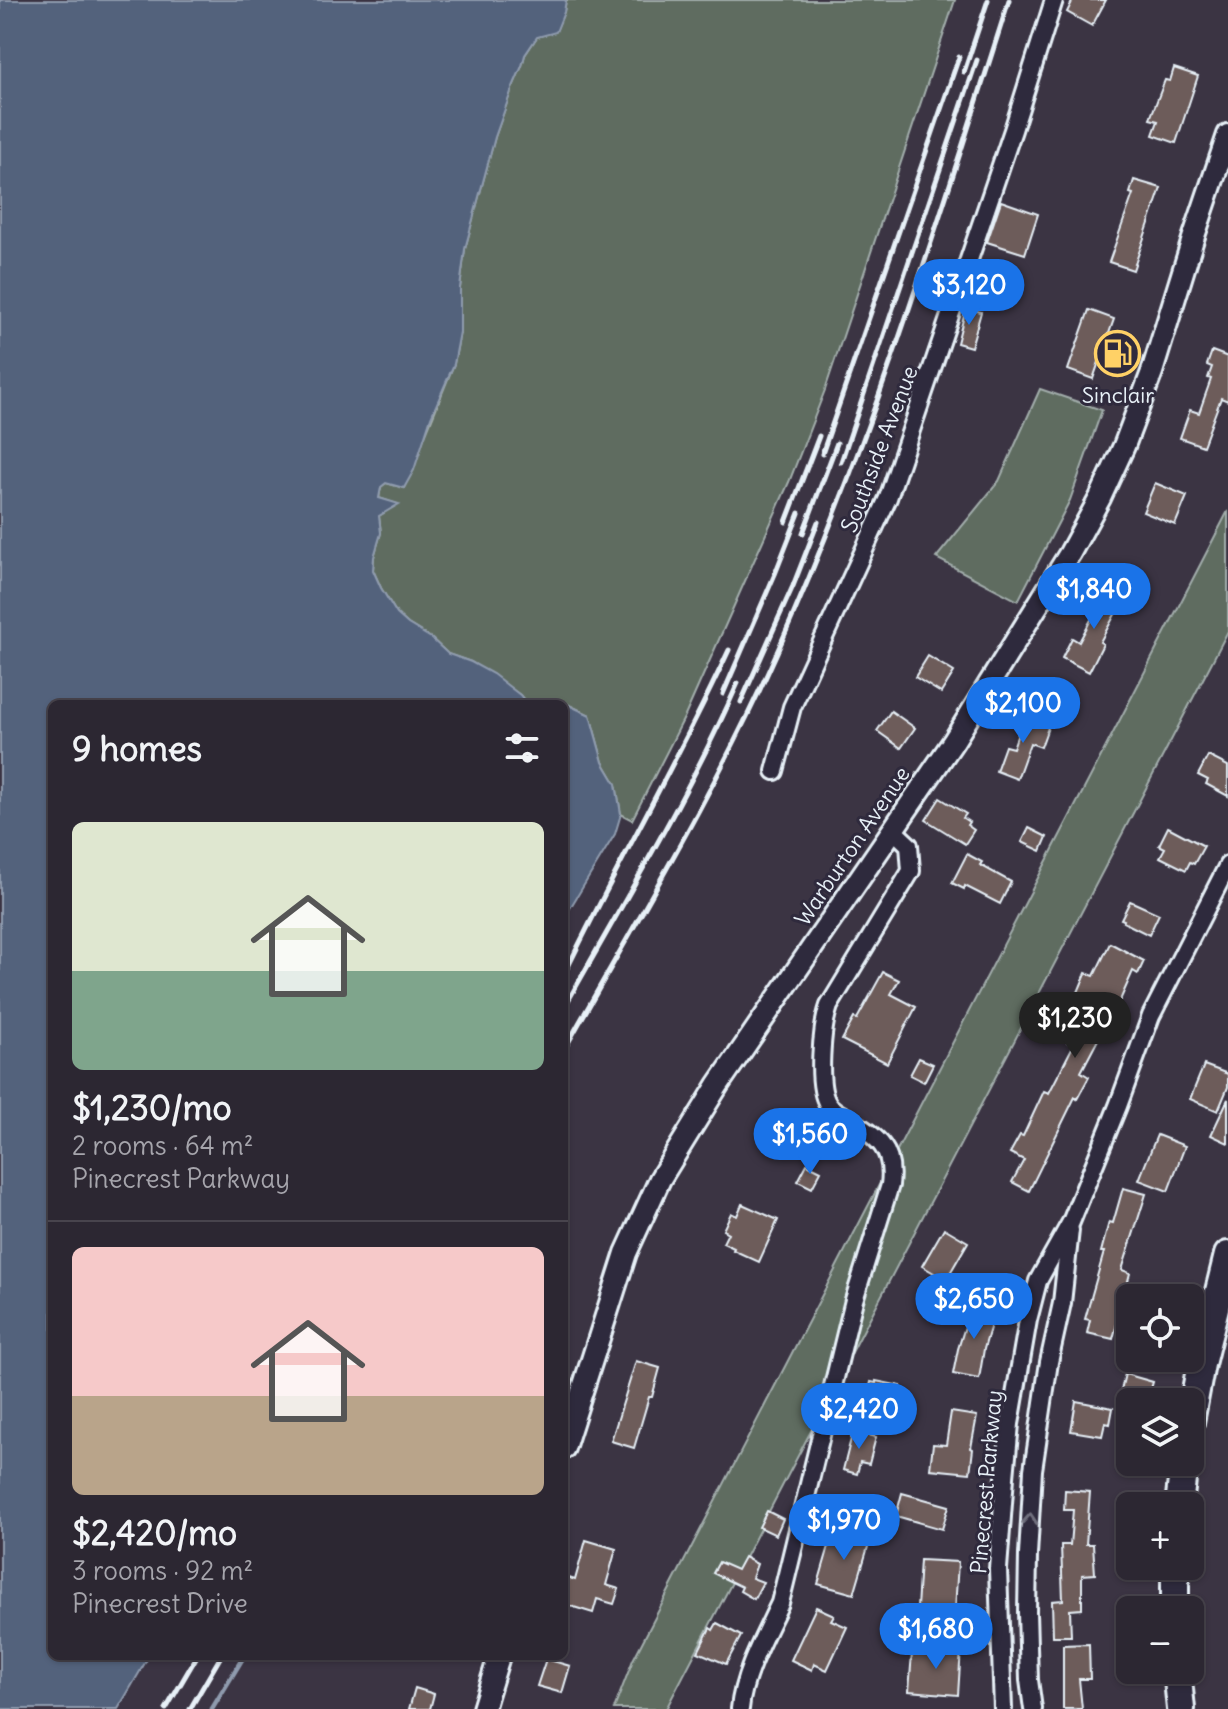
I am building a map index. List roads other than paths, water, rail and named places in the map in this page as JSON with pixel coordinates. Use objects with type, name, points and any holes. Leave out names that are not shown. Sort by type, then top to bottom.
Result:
[{"type":"main road","points":[[1196,1388],[1228,1255]]},
{"type":"main road","points":[[1178,1684],[1181,1709]]},
{"type":"street","name":"Southside Avenue","points":[[775,771],[792,707],[888,498],[1054,0]]},
{"type":"street","name":"Warburton Avenue","points":[[568,1435],[626,1253],[660,1179],[718,1085],[953,742],[1070,553],[1100,498],[1152,372],[1228,135]]},
{"type":"street","points":[[740,1709],[741,1695],[780,1603],[854,1300],[890,1185],[892,1170],[885,1147],[873,1135],[829,1107],[823,1094],[821,1075],[825,1018],[829,1006],[911,871],[909,845],[893,830]]},
{"type":"street","name":"Pinecrest Parkway","points":[[1003,1709],[998,1569],[1010,1424],[1038,1281],[1071,1222],[1151,1016],[1228,865]]},
{"type":"street","name":"Pinecrest Parkway","points":[[1033,1709],[1028,1653],[1028,1555],[1033,1470],[1049,1362],[1062,1303],[1071,1222]]},
{"type":"street","points":[[1000,1555],[1028,1555]]},
{"type":"street","points":[[483,1709],[498,1660]]},
{"type":"water","points":[[0,0],[566,0],[556,32],[537,37],[525,55],[495,137],[465,249],[460,288],[460,332],[454,364],[431,417],[414,470],[404,488],[386,483],[381,487],[379,498],[399,504],[379,516],[381,533],[373,570],[397,614],[408,624],[431,638],[448,654],[493,674],[524,700],[48,700],[48,1660],[147,1660],[118,1709],[0,1709]]},
{"type":"water","points":[[568,705],[590,715],[603,762],[616,784],[621,814],[615,834],[568,911]]},
{"type":"waterway","points":[[212,1709],[242,1660]]},
{"type":"railway","points":[[964,72],[988,0]]},
{"type":"railway","points":[[568,1043],[729,752],[812,570],[902,328],[1009,0]]},
{"type":"railway","points":[[822,454],[959,57]]},
{"type":"railway","points":[[841,462],[977,60]]},
{"type":"railway","points":[[786,522],[819,436]]},
{"type":"railway","points":[[803,533],[837,443]]},
{"type":"railway","points":[[723,694],[799,513]]},
{"type":"railway","points":[[741,702],[818,522]]},
{"type":"railway","points":[[568,967],[729,650]]},
{"type":"railway","points":[[568,1001],[677,807],[738,683]]},
{"type":"railway","points":[[166,1709],[195,1660]]},
{"type":"railway","points":[[190,1709],[219,1660]]},
{"type":"place","name":"Sinclair","points":[[1118,354]]}]
